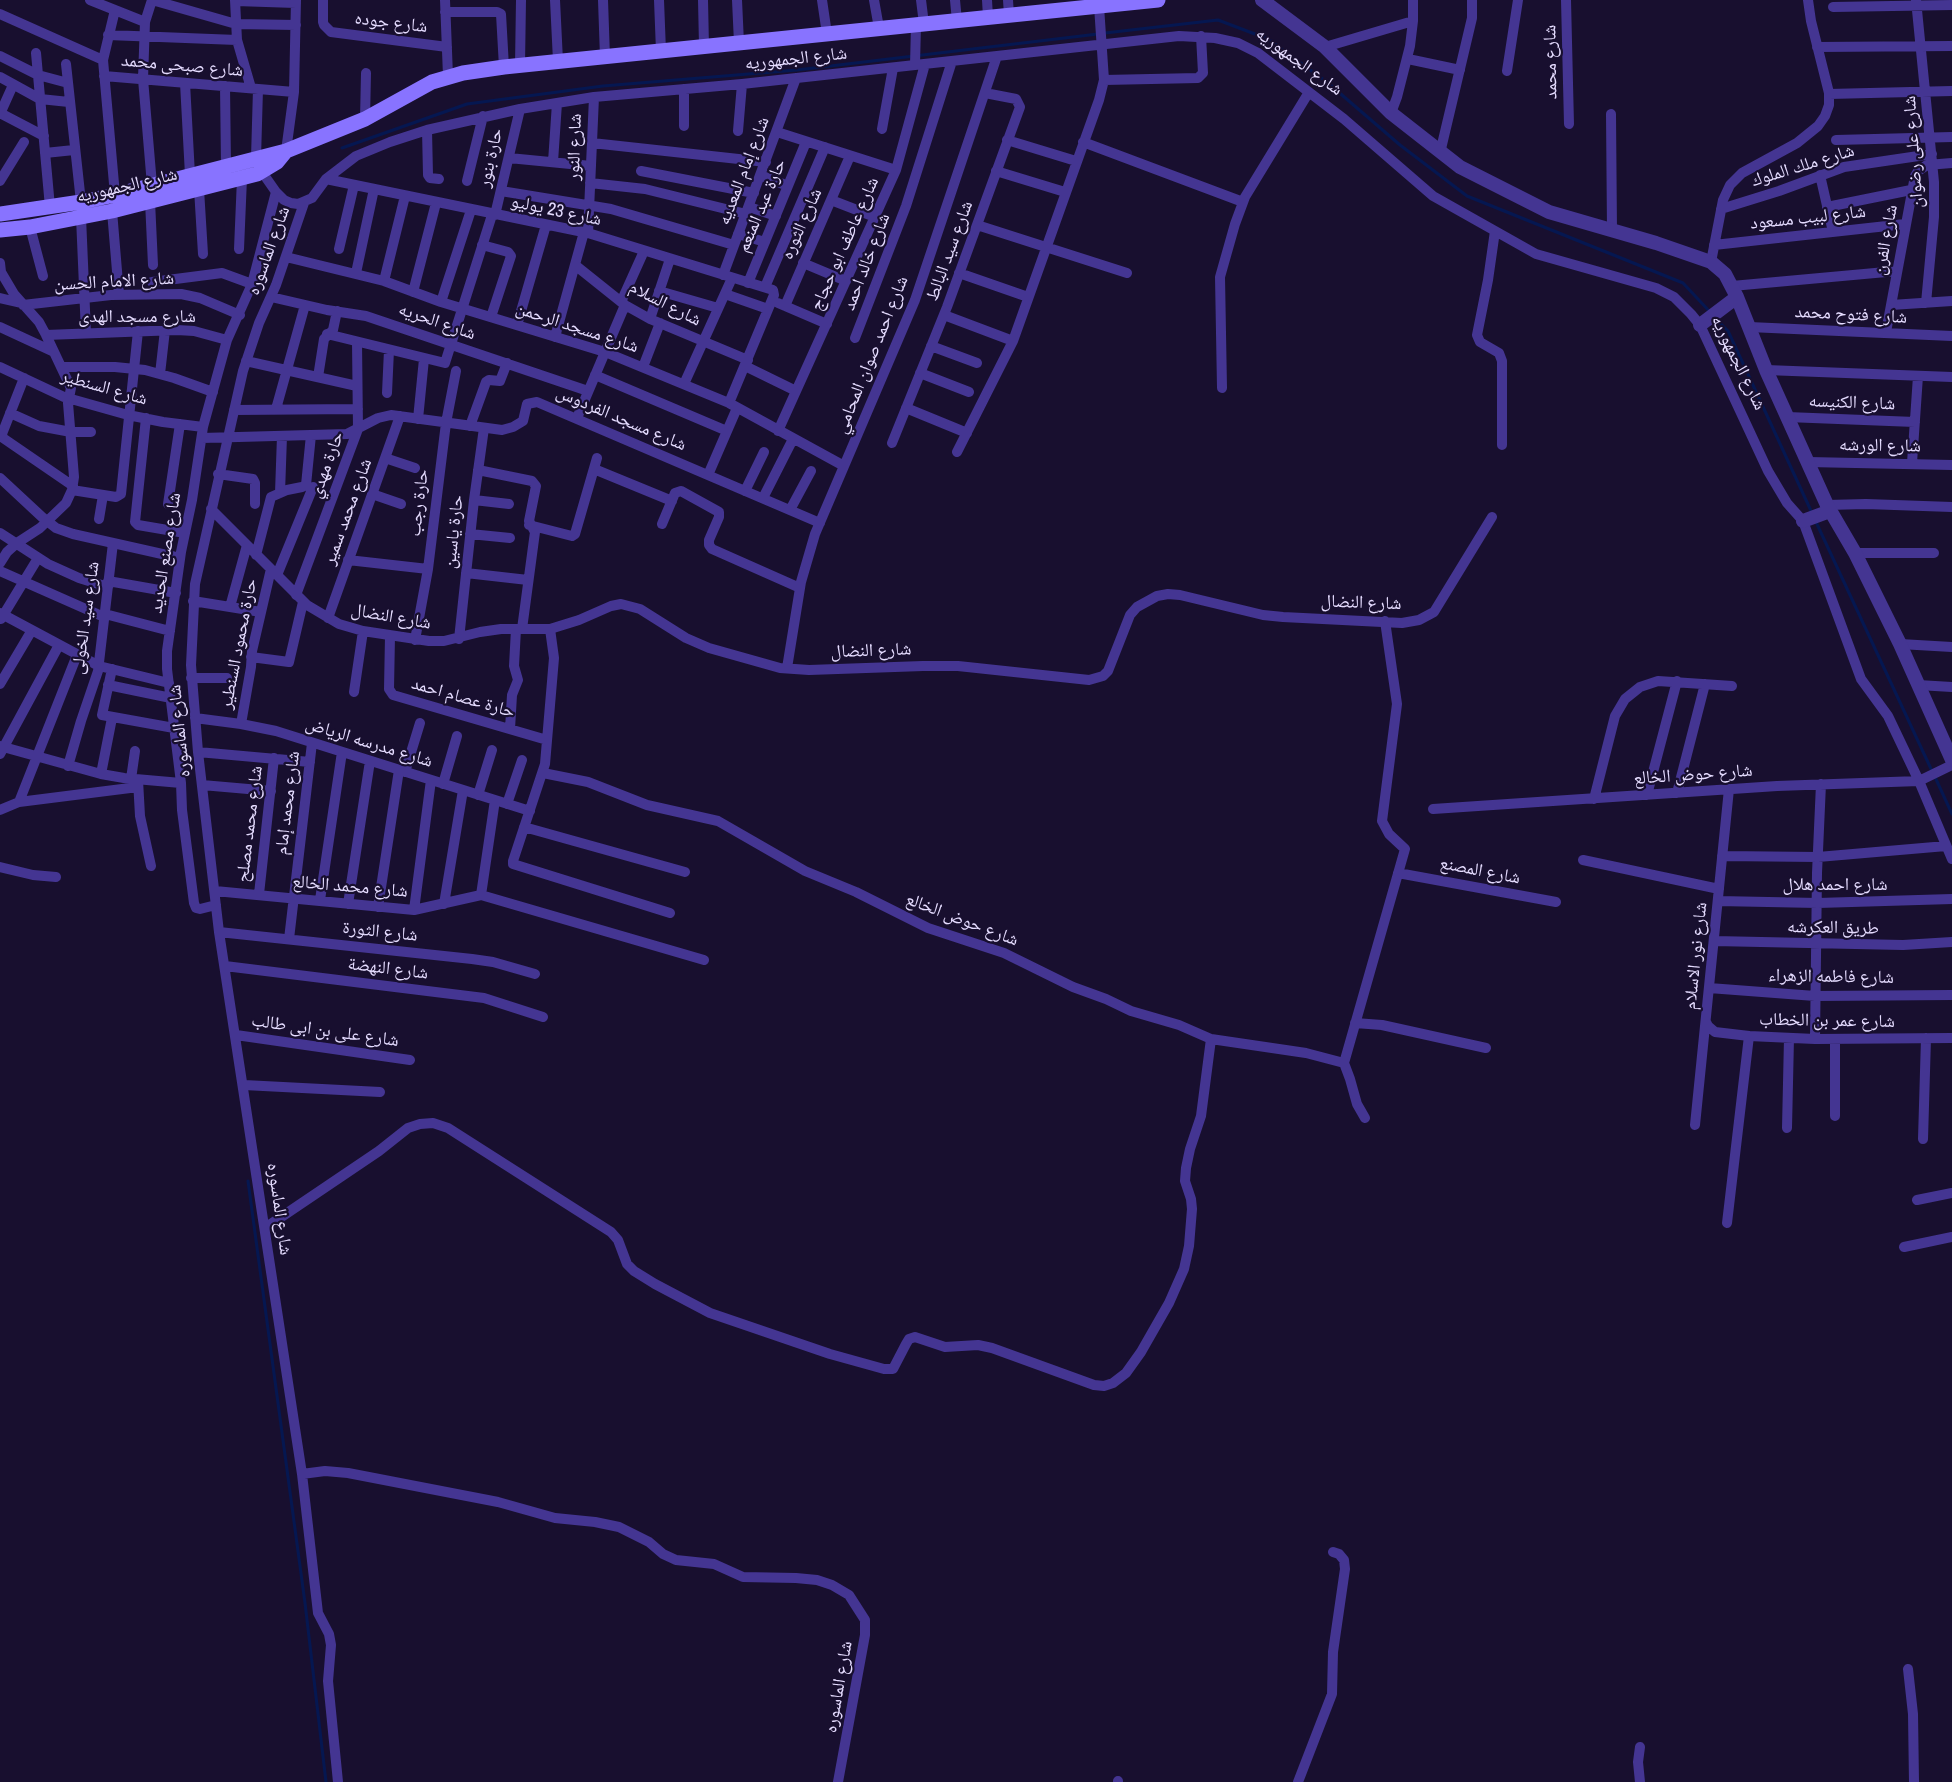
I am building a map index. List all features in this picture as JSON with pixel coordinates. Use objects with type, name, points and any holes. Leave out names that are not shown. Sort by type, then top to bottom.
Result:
[{"type":"main road","name":"شارع الجمهوريه","points":[[2,212],[50,207],[112,211],[242,178],[259,165],[286,151],[365,119],[419,88],[448,76],[558,61],[879,28],[919,27],[988,18],[1008,8],[1081,4],[1099,9],[1128,2],[1158,0]]},
{"type":"main road","name":"شارع الجمهوريه","points":[[0,230],[30,227],[81,210],[115,195],[190,175],[226,166],[259,165]]},
{"type":"street","points":[[90,0],[145,22]]},
{"type":"street","points":[[152,185],[143,79],[145,22],[152,0],[236,24],[296,25]]},
{"type":"street","name":"شارع جوده","points":[[323,0],[323,22],[331,32],[447,47]]},
{"type":"street","points":[[437,0],[445,4],[501,14],[504,67]]},
{"type":"street","points":[[520,65],[521,0]]},
{"type":"street","points":[[555,0],[558,61]]},
{"type":"street","points":[[603,0],[604,57]]},
{"type":"street","points":[[660,0],[661,51]]},
{"type":"street","points":[[703,0],[704,46]]},
{"type":"street","points":[[737,0],[739,43]]},
{"type":"street","points":[[822,0],[826,34]]},
{"type":"street","points":[[874,0],[879,28]]},
{"type":"street","name":"شارع عاطف ابو حجاج","points":[[778,431],[896,170],[919,63],[921,0]]},
{"type":"street","points":[[956,0],[957,21]]},
{"type":"street","points":[[987,0],[988,18]]},
{"type":"street","name":"شارع الجمهوريه","points":[[1262,0],[1325,47],[1391,113],[1460,167],[1549,212],[1656,243],[1711,262],[1725,274],[1732,296],[1749,327],[1827,510],[1855,553],[1900,644],[1949,765]]},
{"type":"street","points":[[1391,113],[1407,59],[1413,21],[1413,0]]},
{"type":"street","points":[[1440,153],[1472,18],[1472,0]]},
{"type":"street","points":[[1507,71],[1518,0]]},
{"type":"street","name":"شارع محمد","points":[[1566,0],[1569,124]]},
{"type":"street","points":[[1711,262],[1721,209],[1730,185],[1742,173],[1797,142],[1818,126],[1825,116],[1829,94],[1808,0]]},
{"type":"street","points":[[254,88],[237,40],[236,1],[296,2],[294,92],[286,151]]},
{"type":"street","points":[[1833,7],[1917,3],[1952,5]]},
{"type":"street","name":"شارع على رضوان","points":[[1917,3],[1932,159],[1934,217],[1926,303]]},
{"type":"street","points":[[445,4],[448,76]]},
{"type":"street","points":[[957,452],[1013,341],[1104,80],[1099,9]]},
{"type":"street","points":[[115,10],[103,60],[115,195]]},
{"type":"street","points":[[0,14],[103,60]]},
{"type":"street","points":[[1325,47],[1413,21]]},
{"type":"street","points":[[108,35],[237,40]]},
{"type":"street","points":[[1104,80],[1198,78],[1203,73],[1201,36]]},
{"type":"street","name":"شارع الجمهوريه","points":[[304,203],[312,198],[326,179],[356,156],[427,130],[520,109],[594,97],[893,68],[1102,41],[1201,36],[1238,43],[1258,53],[1310,92],[1433,196],[1536,254],[1656,288],[1674,297],[1704,322],[1768,471],[1787,503],[1806,520],[1861,679],[1888,716],[1923,779],[1952,859]]},
{"type":"street","points":[[1817,47],[1952,46]]},
{"type":"street","points":[[36,53],[50,207]]},
{"type":"street","points":[[0,56],[38,75],[68,83]]},
{"type":"street","name":"شارع احمد صوان المحامي","points":[[788,668],[800,588],[815,534],[915,300],[997,56]]},
{"type":"street","points":[[1407,59],[1460,70]]},
{"type":"street","name":"شارع خالد احمد","points":[[855,338],[906,206],[952,61]]},
{"type":"street","points":[[66,64],[81,210],[86,333]]},
{"type":"street","points":[[882,129],[893,68]]},
{"type":"street","points":[[365,119],[366,73]]},
{"type":"street","name":"شارع صبحى محمد","points":[[104,76],[294,92]]},
{"type":"street","points":[[0,77],[40,99],[69,102]]},
{"type":"street","name":"شارع إمام المعديه","points":[[684,384],[725,294],[734,245],[796,78]]},
{"type":"street","points":[[185,83],[190,175]]},
{"type":"street","points":[[738,131],[742,84]]},
{"type":"street","points":[[14,85],[0,114],[44,136]]},
{"type":"street","points":[[225,86],[226,166]]},
{"type":"street","name":"شارع صبحى محمد","points":[[254,88],[259,165]]},
{"type":"street","points":[[684,89],[684,126]]},
{"type":"street","points":[[1829,94],[1952,91]]},
{"type":"street","points":[[1222,388],[1220,277],[1235,224],[1243,202],[1310,92]]},
{"type":"street","name":"شارع سيد البالط","points":[[892,443],[944,315],[1019,104],[1016,99],[985,93]]},
{"type":"street","name":"شارع النور","points":[[555,337],[586,233],[590,206],[594,97]]},
{"type":"street","points":[[553,162],[557,103]]},
{"type":"street","name":"حارة بنور","points":[[451,345],[501,191],[520,109]]},
{"type":"street","points":[[1611,114],[1612,231]]},
{"type":"street","points":[[467,181],[483,116]]},
{"type":"street","points":[[427,130],[428,175],[430,178],[440,179]]},
{"type":"street","points":[[777,132],[896,170]]},
{"type":"street","points":[[1836,140],[1952,137]]},
{"type":"street","points":[[1008,140],[1076,161]]},
{"type":"street","points":[[0,181],[3,169],[24,142]]},
{"type":"street","name":"حارة عبد المنعم","points":[[748,282],[806,142]]},
{"type":"street","points":[[1083,142],[1243,202]]},
{"type":"street","points":[[592,143],[766,162]]},
{"type":"street","points":[[708,474],[727,431],[746,363],[825,147]]},
{"type":"street","points":[[45,153],[74,150]]},
{"type":"street","name":"شارع الثوره","points":[[784,306],[850,156]]},
{"type":"street","points":[[509,158],[591,166]]},
{"type":"street","name":"شارع ملك الملوك","points":[[1721,209],[1844,167],[1932,159],[1952,163]]},
{"type":"street","name":"شارع الفرن","points":[[1886,332],[1911,190],[1918,171],[1932,159]]},
{"type":"street","points":[[259,165],[276,192],[284,200],[291,203],[304,203]]},
{"type":"street","points":[[641,171],[754,193]]},
{"type":"street","points":[[996,171],[1065,192]]},
{"type":"street","points":[[760,175],[788,186]]},
{"type":"street","points":[[1820,175],[1833,232]]},
{"type":"street","points":[[239,249],[242,178]]},
{"type":"street","name":"شارع 23 يوليو","points":[[326,179],[586,233],[748,282],[770,297]]},
{"type":"street","points":[[590,183],[645,189],[776,216]]},
{"type":"street","points":[[339,249],[354,185]]},
{"type":"street","points":[[199,189],[203,254]]},
{"type":"street","points":[[356,273],[374,189]]},
{"type":"street","points":[[1827,207],[1911,190]]},
{"type":"street","points":[[501,191],[633,215],[734,245]]},
{"type":"street","name":"شارع مصنع الحديد","points":[[216,905],[196,908],[182,810],[167,660],[180,558],[192,500],[202,432],[227,340],[252,284],[276,192]]},
{"type":"street","points":[[384,281],[405,196]]},
{"type":"street","points":[[831,200],[875,217]]},
{"type":"street","points":[[150,201],[153,265]]},
{"type":"street","points":[[413,292],[436,202]]},
{"type":"street","name":"شارع الماسوره","points":[[304,203],[246,361],[227,437],[192,601],[191,678],[219,932],[302,1474],[326,1471],[348,1473],[498,1502],[555,1518],[619,1527],[649,1542],[663,1554],[676,1560],[714,1564],[743,1577],[796,1578],[817,1580],[832,1585],[849,1595],[865,1620],[865,1635],[838,1782]]},
{"type":"street","points":[[441,302],[471,210]]},
{"type":"street","points":[[112,211],[119,295]]},
{"type":"street","name":"شارع لبيب مسعود","points":[[1714,245],[1905,224]]},
{"type":"street","points":[[517,325],[539,256],[546,225]]},
{"type":"street","points":[[977,225],[1127,273]]},
{"type":"street","points":[[30,227],[43,276]]},
{"type":"street","points":[[1495,231],[1477,335],[1480,342],[1499,353],[1502,361],[1502,445]]},
{"type":"street","points":[[738,234],[765,242]]},
{"type":"street","points":[[482,245],[508,252],[511,256],[491,317]]},
{"type":"street","points":[[577,418],[644,251]]},
{"type":"street","name":"شارع مسجد الرحمن","points":[[286,257],[384,281],[441,302],[605,352],[733,406],[844,466]]},
{"type":"street","points":[[643,367],[655,321],[659,291],[670,259]]},
{"type":"street","points":[[0,263],[1,272],[14,294],[39,322],[71,388],[69,398],[73,488],[66,503],[48,521],[4,550],[0,563]]},
{"type":"street","points":[[803,263],[846,281]]},
{"type":"street","name":"شارع السلام","points":[[575,265],[623,304],[655,321],[703,341],[792,389]]},
{"type":"street","points":[[1704,322],[1732,296],[1897,272]]},
{"type":"street","points":[[152,282],[222,273],[252,284]]},
{"type":"street","points":[[959,273],[1028,297]]},
{"type":"street","points":[[659,291],[718,308]]},
{"type":"street","name":"شارع الامام الحسن","points":[[22,304],[119,295],[181,294],[200,298],[240,315]]},
{"type":"street","points":[[725,294],[770,297],[784,306],[827,324]]},
{"type":"street","name":"شارع الحريه","points":[[271,297],[366,316],[588,391]]},
{"type":"street","points":[[0,298],[22,304]]},
{"type":"street","points":[[1891,305],[1952,302]]},
{"type":"street","points":[[276,409],[304,305]]},
{"type":"street","points":[[318,377],[324,339],[333,330],[337,311]]},
{"type":"street","points":[[944,315],[1013,341]]},
{"type":"street","points":[[0,327],[54,352]]},
{"type":"street","name":"شارع فتوح محمد","points":[[1749,327],[1952,336]]},
{"type":"street","points":[[160,374],[165,330]]},
{"type":"street","name":"شارع مسجد الهدى","points":[[46,335],[165,330],[194,331],[227,340]]},
{"type":"street","points":[[24,378],[2,435],[3,440],[73,488],[103,495],[120,495],[138,331]]},
{"type":"street","points":[[327,334],[445,363],[451,345]]},
{"type":"street","name":"حارة مهدي","points":[[251,657],[290,662],[299,598],[358,429],[357,342]]},
{"type":"street","points":[[931,346],[977,363]]},
{"type":"street","points":[[387,393],[389,350]]},
{"type":"street","points":[[418,419],[424,359]]},
{"type":"street","points":[[246,361],[357,386]]},
{"type":"street","points":[[470,426],[485,384],[489,380],[500,381],[507,363]]},
{"type":"street","points":[[61,367],[133,369],[160,374],[213,392]]},
{"type":"street","points":[[0,381],[3,368]]},
{"type":"street","name":"شارع السنطير","points":[[3,368],[69,398],[128,415],[180,424],[202,432]]},
{"type":"street","points":[[1766,370],[1952,377]]},
{"type":"street","name":"حارة رجب","points":[[414,640],[428,569],[446,423],[456,371]]},
{"type":"street","points":[[920,373],[969,392]]},
{"type":"street","points":[[595,375],[727,431]]},
{"type":"street","points":[[1912,464],[1918,376]]},
{"type":"street","name":"شارع مسجد الفردوس","points":[[202,432],[227,437],[347,434],[378,418],[391,415],[502,430],[523,421],[527,404],[541,403],[820,523]]},
{"type":"street","points":[[234,410],[358,408]]},
{"type":"street","points":[[906,408],[967,433]]},
{"type":"street","points":[[10,414],[39,426],[71,432],[91,432]]},
{"type":"street","name":"شارع محمد سمير","points":[[327,618],[399,416]]},
{"type":"street","name":"شارع الكنيسه","points":[[1787,417],[1915,422]]},
{"type":"street","points":[[146,418],[135,522],[138,525],[185,533]]},
{"type":"street","points":[[168,504],[180,424]]},
{"type":"street","name":"حارة ياسين","points":[[459,639],[484,428]]},
{"type":"street","points":[[256,555],[272,496],[306,485],[311,435]]},
{"type":"street","points":[[280,493],[282,436]]},
{"type":"street","points":[[763,498],[793,439]]},
{"type":"street","points":[[745,490],[764,452]]},
{"type":"street","points":[[385,458],[415,468]]},
{"type":"street","name":"شارع الورشه","points":[[1808,462],[1952,465]]},
{"type":"street","points":[[529,525],[572,536],[575,534],[596,464],[672,501]]},
{"type":"street","points":[[478,471],[534,483],[536,489],[529,525]]},
{"type":"street","points":[[790,510],[811,471]]},
{"type":"street","points":[[219,474],[253,479],[255,504]]},
{"type":"street","points":[[0,478],[57,528],[73,534],[180,558]]},
{"type":"street","points":[[274,572],[313,487]]},
{"type":"street","points":[[662,524],[675,493],[681,491],[718,510],[719,517],[709,540],[710,547],[800,588]]},
{"type":"street","points":[[372,494],[401,504]]},
{"type":"street","points":[[99,519],[103,495]]},
{"type":"street","points":[[474,500],[509,504]]},
{"type":"street","points":[[1806,520],[1827,510],[1866,504],[1952,507]]},
{"type":"street","name":"شارع النضال","points":[[211,509],[299,598],[327,618],[363,632],[414,640],[444,641],[480,632],[550,629],[621,604],[640,609],[686,638],[709,648],[788,668],[809,670],[958,666],[1089,680],[1096,679],[1108,671],[1130,615],[1137,607],[1146,600],[1168,594],[1263,615],[1402,623],[1419,620],[1434,612],[1492,517]]},
{"type":"street","points":[[510,729],[512,695],[518,680],[514,666],[535,532],[529,525]]},
{"type":"street","points":[[0,533],[38,558],[79,578],[176,593]]},
{"type":"street","points":[[470,534],[510,538]]},
{"type":"street","name":"شارع سيد الخولى","points":[[68,766],[99,666],[113,543]]},
{"type":"street","points":[[230,607],[247,545]]},
{"type":"street","points":[[1855,553],[1934,552]]},
{"type":"street","points":[[38,558],[1,616],[99,666],[169,683]]},
{"type":"street","points":[[348,560],[428,569]]},
{"type":"street","points":[[0,571],[105,616],[170,631]]},
{"type":"street","name":"حارة محمود السنطير","points":[[241,724],[252,663],[251,657],[261,612],[274,572]]},
{"type":"street","points":[[466,573],[528,580]]},
{"type":"street","points":[[192,601],[261,612]]},
{"type":"street","points":[[1365,1118],[1357,1104],[1344,1063],[1405,849],[1389,834],[1382,821],[1397,704],[1385,621]]},
{"type":"street","points":[[550,629],[554,658],[543,773],[513,861],[516,866],[670,913]]},
{"type":"street","points":[[0,684],[32,630]]},
{"type":"street","points":[[354,692],[363,632]]},
{"type":"street","name":"حارة عصام احمد","points":[[390,636],[389,689],[393,695],[547,740]]},
{"type":"street","points":[[1900,644],[1952,647]]},
{"type":"street","points":[[59,645],[1,749],[136,782]]},
{"type":"street","points":[[7,804],[37,757],[78,655]]},
{"type":"street","points":[[112,669],[101,713],[104,717],[174,729]]},
{"type":"street","points":[[191,678],[226,678]]},
{"type":"street","points":[[1594,799],[1615,716],[1625,699],[1640,687],[1658,681],[1732,686]]},
{"type":"street","points":[[1647,795],[1677,681]]},
{"type":"street","points":[[1677,792],[1705,684]]},
{"type":"street","points":[[108,685],[171,698]]},
{"type":"street","points":[[1918,685],[1952,687]]},
{"type":"street","points":[[101,774],[112,718]]},
{"type":"street","name":"شارع مدرسه الرياض","points":[[195,718],[276,731],[530,811]]},
{"type":"street","points":[[378,907],[402,771],[420,723]]},
{"type":"street","points":[[443,784],[457,736]]},
{"type":"street","name":"شارع محمد إمام","points":[[289,939],[312,743]]},
{"type":"street","points":[[478,795],[492,750]]},
{"type":"street","points":[[135,751],[140,816],[151,866]]},
{"type":"street","points":[[198,752],[310,762]]},
{"type":"street","points":[[320,900],[342,752]]},
{"type":"street","name":"شارع محمد مصلح","points":[[259,894],[274,758]]},
{"type":"street","points":[[507,804],[522,760]]},
{"type":"street","points":[[348,904],[370,761]]},
{"type":"street","name":"شارع حوض الخالع","points":[[1433,809],[1677,792],[1923,779],[1949,765]]},
{"type":"street","name":"شارع حوض الخالع","points":[[543,773],[588,782],[654,807],[718,821],[811,874],[856,892],[928,928],[1004,953],[1131,1011],[1179,1025],[1211,1039],[1287,1049],[1344,1063]]},
{"type":"street","points":[[414,909],[431,780]]},
{"type":"street","points":[[7,804],[136,782],[181,783]]},
{"type":"street","points":[[1815,1039],[1821,784]]},
{"type":"street","points":[[202,785],[271,791]]},
{"type":"street","name":"شارع نور الاسلام","points":[[1695,1125],[1729,789]]},
{"type":"street","points":[[444,904],[463,790]]},
{"type":"street","points":[[495,800],[481,895],[704,960]]},
{"type":"street","points":[[524,827],[685,872]]},
{"type":"street","points":[[1722,856],[1818,857],[1946,846]]},
{"type":"street","points":[[1583,860],[1719,889]]},
{"type":"street","points":[[0,867],[33,875],[56,876]]},
{"type":"street","name":"شارع المصنع","points":[[1398,873],[1556,902]]},
{"type":"street","name":"شارع محمد الخالع","points":[[215,891],[414,909],[481,895]]},
{"type":"street","name":"شارع احمد هلال","points":[[1718,901],[1818,903],[1952,899]]},
{"type":"street","name":"شارع الثورة","points":[[219,932],[482,960],[535,974]]},
{"type":"street","name":"طريق العكرشه","points":[[1714,941],[1817,945],[1903,945],[1952,942]]},
{"type":"street","name":"شارع النهضة","points":[[225,966],[484,998],[543,1017]]},
{"type":"street","name":"شارع فاطمه الزهراء","points":[[1709,988],[1815,996],[1952,995]]},
{"type":"street","name":"شارع عمر بن الخطاب","points":[[1706,1022],[1715,1032],[1749,1036],[1815,1039],[1952,1038]]},
{"type":"street","points":[[1355,1023],[1382,1026],[1486,1048]]},
{"type":"street","name":"شارع على بن ابى طالب","points":[[236,1035],[410,1060]]},
{"type":"street","points":[[1727,1223],[1749,1036]]},
{"type":"street","points":[[1787,1128],[1789,1038]]},
{"type":"street","points":[[1923,1139],[1926,1038]]},
{"type":"street","points":[[266,1228],[379,1151],[408,1128],[434,1123],[448,1128],[611,1232],[618,1240],[627,1264],[634,1271],[710,1313],[830,1354],[884,1369],[893,1369],[909,1339],[915,1337],[945,1347],[992,1348],[1094,1385],[1104,1386],[1113,1383],[1126,1373],[1141,1352],[1169,1303],[1184,1269],[1189,1246],[1192,1209],[1185,1181],[1186,1168],[1201,1116],[1211,1039]]},
{"type":"street","points":[[1835,1039],[1835,1116]]},
{"type":"street","points":[[244,1085],[380,1092]]},
{"type":"street","points":[[1917,1200],[1952,1193]]},
{"type":"street","points":[[1904,1247],[1952,1237]]},
{"type":"street","points":[[302,1474],[318,1612],[329,1634],[331,1645],[328,1681],[338,1782]]},
{"type":"street","points":[[1298,1782],[1332,1694],[1333,1652],[1345,1569],[1344,1560],[1339,1554],[1333,1552]]},
{"type":"street","points":[[1908,1669],[1913,1714],[1914,1782]]},
{"type":"street","points":[[1640,1747],[1638,1762],[1640,1782]]},
{"type":"waterway","points":[[1105,33],[1218,20],[1268,39],[1328,83],[1400,145],[1467,196],[1683,283],[1711,313]]},
{"type":"waterway","points":[[342,148],[467,104],[603,86],[797,70],[1098,34]]},
{"type":"waterway","points":[[1715,318],[1728,331],[1812,513]]},
{"type":"waterway","points":[[1816,522],[1932,771]]},
{"type":"waterway","points":[[1935,777],[1952,814]]},
{"type":"waterway","points":[[248,1181],[305,1603],[326,1782]]}]
